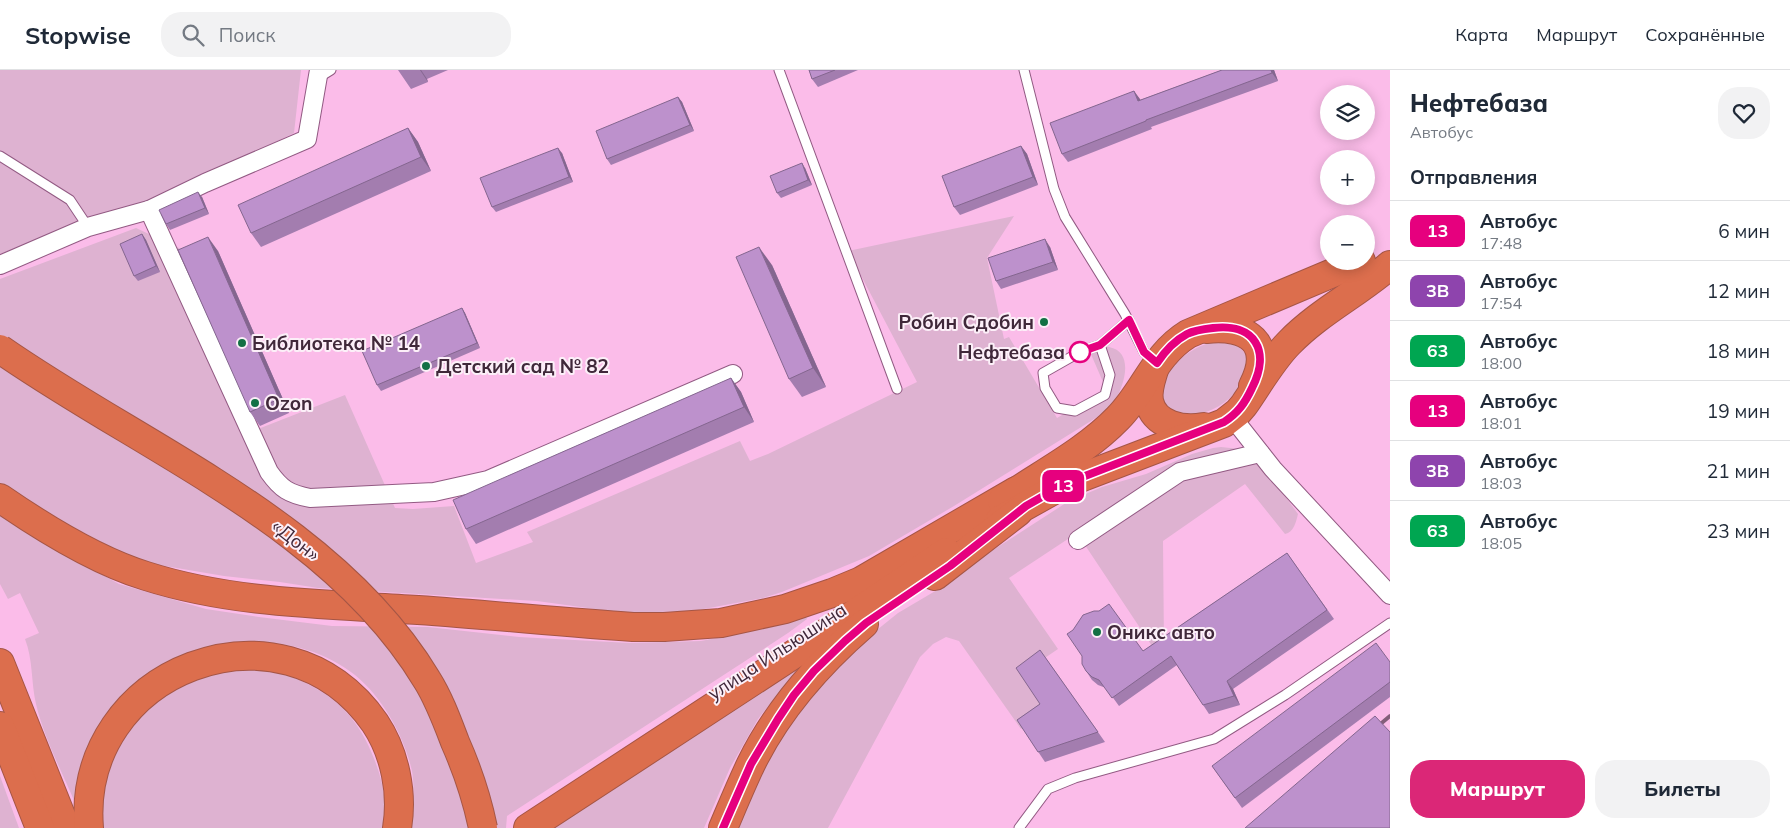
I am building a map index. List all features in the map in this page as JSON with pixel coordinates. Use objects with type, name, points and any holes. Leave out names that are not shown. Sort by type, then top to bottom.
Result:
[{"type":"highway","points":[[1375,254],[1390,246]]},
{"type":"highway","points":[[1050,481],[1085,476],[1231,415],[1289,343],[1312,323],[1371,282],[1390,265]]},
{"type":"highway","points":[[1050,481],[1126,409],[1166,351],[1178,340],[1340,270]]},
{"type":"highway","points":[[1156,366],[1149,390],[1149,401],[1151,408],[1159,418],[1169,424],[1196,429],[1231,415],[1260,370],[1260,356],[1256,343],[1242,331],[1232,328],[1222,327],[1198,330]]},
{"type":"highway","name":"«Дон»","points":[[0,349],[34,373],[218,485],[284,529],[334,570],[382,619],[427,680],[442,708],[466,767],[483,828]]},
{"type":"highway","name":"улица Ильюшина","points":[[507,828],[811,629],[1050,481]]},
{"type":"highway","points":[[0,498],[45,528],[104,559],[144,575],[182,586],[241,597],[320,604],[574,623],[664,627],[695,626],[730,621],[785,609],[832,593],[861,581],[1021,499]]},
{"type":"highway","points":[[723,828],[762,743],[794,695],[814,671],[866,623],[950,566],[1021,499]]},
{"type":"highway","name":"улица Ильюшина","points":[[528,828],[806,646],[1021,499]]},
{"type":"highway","points":[[89,828],[88,804],[102,752],[123,716],[139,698],[170,676],[203,662],[234,656],[253,655],[289,660],[308,667],[340,687],[354,698],[368,714],[381,732],[394,769],[400,810],[397,828]]},
{"type":"highway","points":[[0,663],[66,828]]},
{"type":"highway","points":[[0,726],[40,828]]},
{"type":"street","points":[[0,265],[88,227],[148,210],[306,139],[322,73]]},
{"type":"street","points":[[148,210],[269,472],[278,485],[293,495],[310,498],[434,492],[488,480],[733,374]]},
{"type":"street","points":[[1231,415],[1273,469],[1390,595]]},
{"type":"street","points":[[1078,540],[1180,472],[1260,452]]},
{"type":"lane","points":[[779,70],[897,389]]},
{"type":"lane","points":[[1024,70],[1054,189],[1065,217],[1129,320],[1144,352],[1156,366]]},
{"type":"lane","points":[[0,156],[70,200],[88,227]]},
{"type":"lane","points":[[1100,345],[1110,375],[1105,395],[1075,410],[1057,408],[1045,388],[1043,373],[1080,352],[1100,345],[1129,320]]},
{"type":"lane","points":[[1019,828],[1048,789],[1075,778],[1214,739],[1285,695],[1390,623]]},
{"type":"shaded area","points":[[0,70],[301,70],[294,133],[159,199],[67,229],[65,227],[0,254]]},
{"type":"shaded area","points":[[1014,216],[987,258],[1004,339],[1009,337],[1057,418],[1100,392],[1103,382],[1090,352],[1107,347],[1117,350],[1125,362],[1125,370],[1122,387],[1115,400],[1104,412],[1091,421],[869,556],[763,598],[693,611],[624,613],[537,601],[318,588],[224,576],[159,565],[128,555],[71,526],[0,483],[0,279],[136,228],[179,248],[258,429],[345,395],[395,508],[413,509],[454,506],[476,563],[533,542],[527,532],[740,441],[750,461],[917,382],[848,251]]},
{"type":"shaded area","points":[[1225,341],[1237,346],[1244,352],[1248,360],[1245,377],[1233,395],[1219,406],[1197,415],[1185,417],[1163,408],[1160,398],[1162,387],[1170,370],[1184,356],[1200,346]]},
{"type":"shaded area","points":[[1221,447],[1240,449],[1259,460],[1298,514],[1293,529],[1285,534],[1245,484],[1163,541],[1164,647],[1156,652],[1077,533],[1009,578],[1058,649],[1030,668],[1055,706],[1021,729],[959,641],[946,637],[933,644],[920,657],[828,828],[737,828],[747,802],[776,744],[811,694],[867,638],[898,613],[937,590],[962,570],[1069,501],[1102,487],[1146,474],[1192,454]]},
{"type":"shaded area","points":[[0,512],[58,550],[119,584],[206,609],[259,617],[332,626],[428,627],[519,637],[630,643],[701,641],[776,626],[805,615],[807,619],[507,816],[506,828],[410,828],[413,800],[412,771],[398,731],[375,695],[355,675],[335,662],[313,652],[266,642],[241,642],[217,645],[194,651],[172,660],[135,683],[113,706],[105,718],[80,802],[76,805],[48,742],[36,704],[28,647],[25,639],[39,633],[20,593],[8,599],[0,584]]},
{"type":"shaded area","points":[[809,654],[758,719],[730,768],[704,828],[552,828]]},
{"type":"shaded area","points":[[232,668],[270,670],[292,677],[321,691],[344,709],[369,746],[378,769],[385,802],[382,828],[100,828],[99,801],[107,775],[126,735],[139,718],[171,692],[210,674]]},
{"type":"shaded area","points":[[0,776],[19,828],[0,828]]},
{"type":"building","points":[[809,70],[835,70],[812,79]]},
{"type":"building","points":[[1222,70],[1271,70],[1272,73],[1062,154],[1050,123],[1134,91],[1138,101]]},
{"type":"building","points":[[678,97],[690,125],[607,159],[596,131]]},
{"type":"building","points":[[408,128],[421,157],[251,233],[238,205]]},
{"type":"building","points":[[1021,146],[1033,177],[954,207],[942,176]]},
{"type":"building","points":[[558,148],[569,177],[492,207],[480,178]]},
{"type":"building","points":[[802,163],[808,180],[777,193],[770,176]]},
{"type":"building","points":[[198,192],[205,208],[166,224],[159,210]]},
{"type":"building","points":[[142,234],[156,266],[134,276],[120,244]]},
{"type":"building","points":[[208,237],[279,399],[250,412],[178,250]]},
{"type":"building","points":[[1045,239],[1053,262],[996,281],[988,258]]},
{"type":"building","points":[[759,247],[813,368],[789,379],[736,257]]},
{"type":"building","points":[[462,308],[477,343],[377,385],[362,351]]},
{"type":"building","points":[[731,378],[744,407],[466,529],[453,500]]},
{"type":"building","points":[[1287,553],[1327,610],[1227,681],[1234,696],[1203,705],[1171,656],[1112,698],[1099,680],[1092,677],[1086,671],[1082,664],[1082,656],[1067,634],[1073,630],[1083,615],[1099,611],[1109,604],[1143,651]]},
{"type":"building","points":[[1376,643],[1390,662],[1390,682],[1235,798],[1212,766]]},
{"type":"building","points":[[1040,650],[1098,732],[1038,752],[1017,720],[1040,704],[1016,668]]},
{"type":"building","points":[[1375,716],[1390,732],[1390,828],[1245,828]]},
{"type":"railway","points":[[1371,732],[1390,716]]},
{"type":"bus line","name":"13","points":[[723,828],[762,743],[794,695],[814,671],[845,641],[866,623],[950,566],[1026,506],[1061,486],[1224,422],[1244,405],[1257,379],[1261,363],[1259,349],[1249,336],[1242,331],[1222,327],[1198,330],[1188,334],[1166,351],[1157,363],[1144,352],[1129,320],[1100,345],[1080,352]]},
{"type":"place","name":"Робин Сдобин","points":[[1044,322]]},
{"type":"place","name":"Библиотека № 14","points":[[242,343]]},
{"type":"place","name":"Нефтебаза","points":[[1080,352]]},
{"type":"place","name":"Детский сад № 82","points":[[426,366]]},
{"type":"place","name":"Ozon","points":[[255,403]]},
{"type":"place","name":"Оникс авто","points":[[1097,632]]}]
